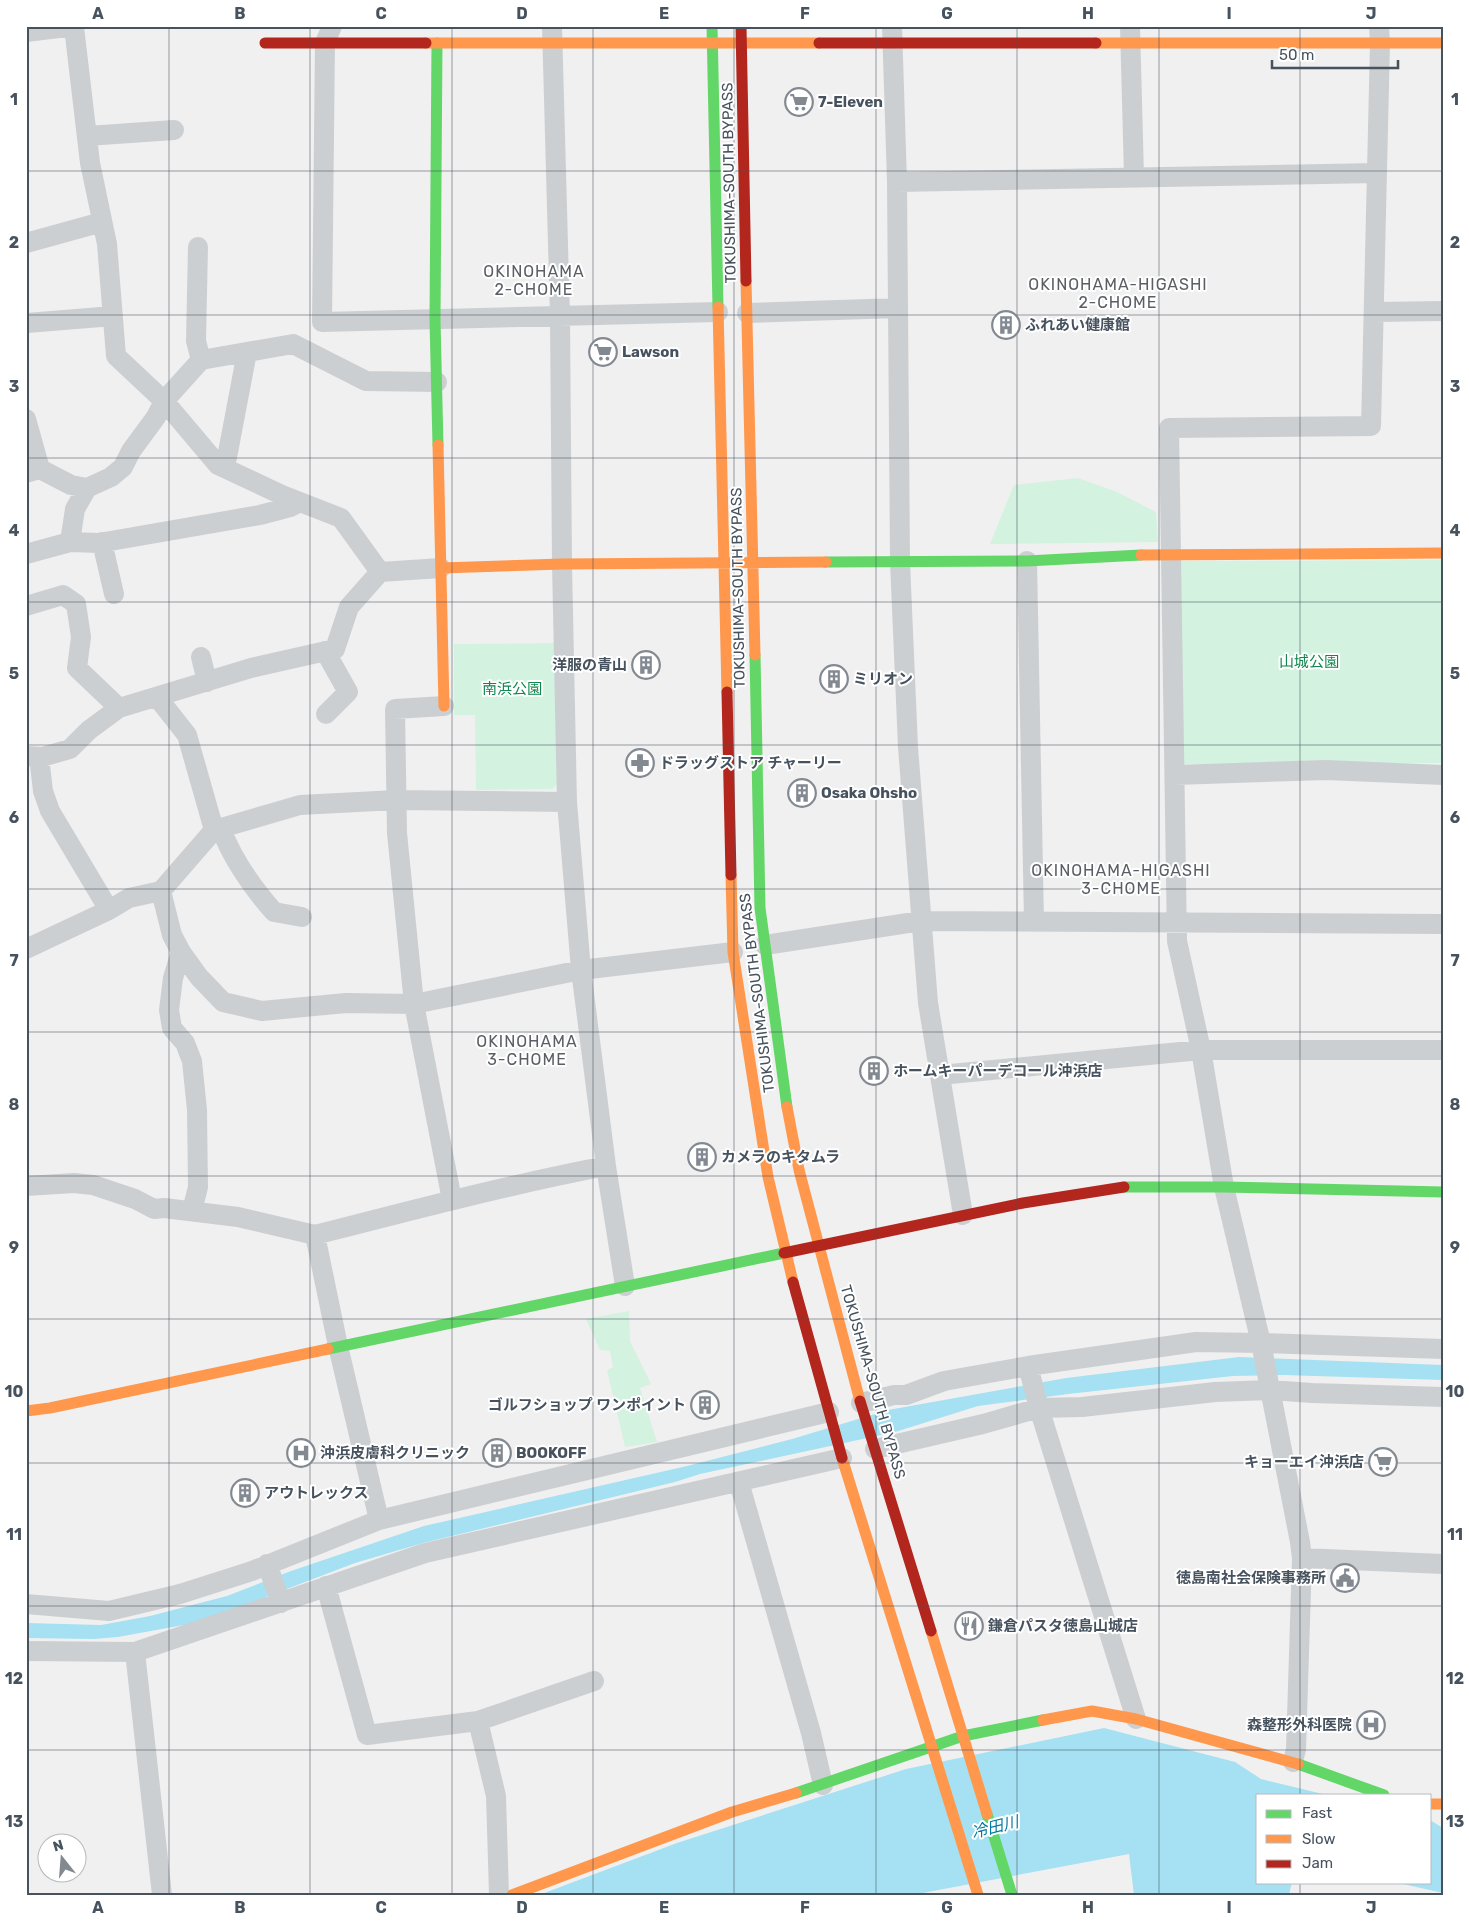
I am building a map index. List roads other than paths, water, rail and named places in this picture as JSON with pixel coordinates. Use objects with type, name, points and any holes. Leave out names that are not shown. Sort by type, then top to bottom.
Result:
[{"type":"main road","name":"TOKUSHIMA-SOUTH BYPASS","points":[[712,26],[733,952],[768,1177],[785,1254],[830,1416],[977,1892]]},
{"type":"main road","name":"TOKUSHIMA-SOUTH BYPASS","points":[[741,26],[760,908],[783,1086],[799,1170],[862,1407],[1012,1895]]},
{"type":"main road","points":[[265,43],[328,35],[433,37],[552,35],[742,43],[892,34],[1380,34],[1443,43]]},
{"type":"main road","points":[[433,37],[435,320],[444,706]]},
{"type":"main road","points":[[441,568],[562,564],[1027,561],[1170,554],[1443,552]]},
{"type":"main road","points":[[26,1411],[59,1406],[338,1346],[480,1318],[963,1215],[1117,1187],[1224,1187],[1443,1192]]},
{"type":"main road","points":[[512,1895],[732,1812],[823,1785],[931,1746],[964,1736],[1092,1711],[1136,1719],[1293,1762],[1381,1794]]},
{"type":"street","points":[[26,32],[75,27],[90,163],[107,244],[116,356],[164,401],[218,465],[300,502],[341,518],[380,572]]},
{"type":"street","points":[[892,34],[897,182],[900,562],[908,747],[928,1002],[963,1215]]},
{"type":"street","points":[[1130,34],[1134,178]]},
{"type":"street","points":[[1293,1762],[1296,1749],[1302,1558],[1262,1343],[1224,1187],[1201,1050],[1177,941],[1169,428],[1371,426],[1380,34]]},
{"type":"street","points":[[328,35],[322,322],[718,312]]},
{"type":"street","points":[[552,35],[560,317],[562,564],[567,802],[581,970],[606,1166],[625,1286]]},
{"type":"street","points":[[87,136],[174,130]]},
{"type":"street","points":[[897,182],[1377,173]]},
{"type":"street","points":[[26,242],[102,222]]},
{"type":"street","points":[[198,247],[196,341],[201,360]]},
{"type":"street","points":[[747,313],[898,308]]},
{"type":"street","points":[[1374,312],[1443,311]]},
{"type":"street","points":[[27,323],[113,316]]},
{"type":"street","points":[[26,420],[33,471],[71,485],[87,488],[111,477],[123,467],[131,451],[156,417],[164,401],[201,360],[293,344],[366,381],[437,382]]},
{"type":"street","points":[[225,468],[247,352]]},
{"type":"street","points":[[70,542],[75,509],[87,488]]},
{"type":"street","points":[[26,554],[70,542],[102,542],[260,515],[300,502]]},
{"type":"street","points":[[102,542],[114,594]]},
{"type":"street","points":[[1027,561],[1034,922]]},
{"type":"street","points":[[109,910],[80,846],[50,811],[32,757],[70,749],[89,730],[119,708],[251,668],[334,649],[350,607],[380,572],[441,568]]},
{"type":"street","points":[[26,606],[63,594],[76,604],[81,637],[77,668],[119,708]]},
{"type":"street","points":[[325,651],[348,692],[326,714]]},
{"type":"street","points":[[201,657],[207,682]]},
{"type":"street","points":[[157,697],[187,735],[218,829],[251,886],[274,912],[302,917]]},
{"type":"street","points":[[444,706],[395,709],[396,800],[397,833],[414,1004],[452,1200]]},
{"type":"street","points":[[1175,775],[1326,770],[1443,775]]},
{"type":"street","points":[[26,949],[109,910],[129,898],[161,891],[218,829],[300,805],[396,800],[567,802]]},
{"type":"street","points":[[161,891],[172,935],[181,952],[199,977],[223,1002],[262,1011],[346,1003],[414,1004],[581,970],[733,952]]},
{"type":"street","points":[[764,945],[921,921],[1443,924]]},
{"type":"street","points":[[181,952],[173,978],[169,1010],[172,1028],[185,1043],[192,1062],[197,1110],[198,1187],[192,1211]]},
{"type":"street","points":[[940,1075],[1201,1050],[1443,1050]]},
{"type":"street","points":[[26,1186],[74,1183],[93,1185],[135,1199],[154,1209],[164,1208],[238,1217],[315,1235],[537,1179],[606,1166]]},
{"type":"street","points":[[315,1235],[338,1346],[379,1520]]},
{"type":"street","points":[[862,1407],[894,1395],[906,1395],[944,1381],[1028,1366],[1196,1342],[1443,1349]]},
{"type":"street","points":[[1028,1366],[1039,1408],[1136,1719]]},
{"type":"street","points":[[873,1444],[983,1424],[1039,1408],[1082,1407],[1215,1392],[1270,1390],[1443,1397]]},
{"type":"street","points":[[26,1604],[109,1610],[180,1594],[252,1571],[379,1520],[830,1416]]},
{"type":"street","points":[[26,1651],[135,1652],[425,1553],[739,1482],[841,1452]]},
{"type":"street","points":[[739,1482],[823,1785]]},
{"type":"street","points":[[1302,1558],[1443,1564]]},
{"type":"street","points":[[267,1564],[281,1603]]},
{"type":"street","points":[[326,1586],[368,1735],[478,1721],[594,1680]]},
{"type":"street","points":[[135,1652],[162,1895]]},
{"type":"street","points":[[478,1721],[496,1796],[499,1895]]},
{"type":"water","points":[[1239,1357],[1443,1365],[1443,1380],[1283,1375],[1233,1376],[978,1406],[895,1432],[700,1474],[675,1482],[423,1543],[355,1563],[200,1622],[118,1637],[94,1639],[26,1638],[26,1623],[101,1625],[150,1616],[227,1596],[291,1571],[424,1526],[687,1466],[792,1439],[888,1410],[1066,1378]]},
{"type":"water","name":"冷田川","points":[[1104,1728],[1235,1762],[1261,1779],[1323,1794],[1256,1794],[1256,1884],[1292,1884],[1289,1895],[1134,1895],[1129,1854],[912,1895],[539,1895],[677,1843],[906,1769]]},
{"type":"water","points":[[1432,1821],[1443,1828],[1443,1893],[1403,1884],[1432,1884]]},
{"type":"place","name":"7-Eleven","points":[[799,102]]},
{"type":"place","name":"ふれあい健康館","points":[[1006,325]]},
{"type":"place","name":"Lawson","points":[[603,352]]},
{"type":"place","name":"洋服の青山","points":[[646,665]]},
{"type":"place","name":"ミリオン","points":[[834,679]]},
{"type":"place","name":"ドラッグストア チャーリー","points":[[640,763]]},
{"type":"place","name":"Osaka Ohsho","points":[[802,793]]},
{"type":"place","name":"ホームキーパーデコール沖浜店","points":[[874,1071]]},
{"type":"place","name":"カメラのキタムラ","points":[[702,1157]]},
{"type":"place","name":"ゴルフショップ ワンポイント","points":[[705,1405]]},
{"type":"place","name":"沖浜皮膚科クリニック","points":[[301,1453]]},
{"type":"place","name":"BOOKOFF","points":[[497,1453]]},
{"type":"place","name":"キョーエイ沖浜店","points":[[1383,1462]]},
{"type":"place","name":"アウトレックス","points":[[245,1493]]},
{"type":"place","name":"徳島南社会保険事務所","points":[[1345,1578]]},
{"type":"place","name":"鎌倉パスタ徳島山城店","points":[[969,1626]]},
{"type":"place","name":"森整形外科医院","points":[[1371,1725]]},
{"type":"district","name":"OKINOHAMA 2-CHOME","points":[[534,280]]},
{"type":"district","name":"OKINOHAMA-HIGASHI 2-CHOME","points":[[1118,293]]},
{"type":"district","name":"OKINOHAMA-HIGASHI 3-CHOME","points":[[1121,879]]},
{"type":"district","name":"OKINOHAMA 3-CHOME","points":[[527,1050]]},
{"type":"park label","name":"山城公園","points":[[1309,662]]},
{"type":"park label","name":"南浜公園","points":[[512,689]]}]
